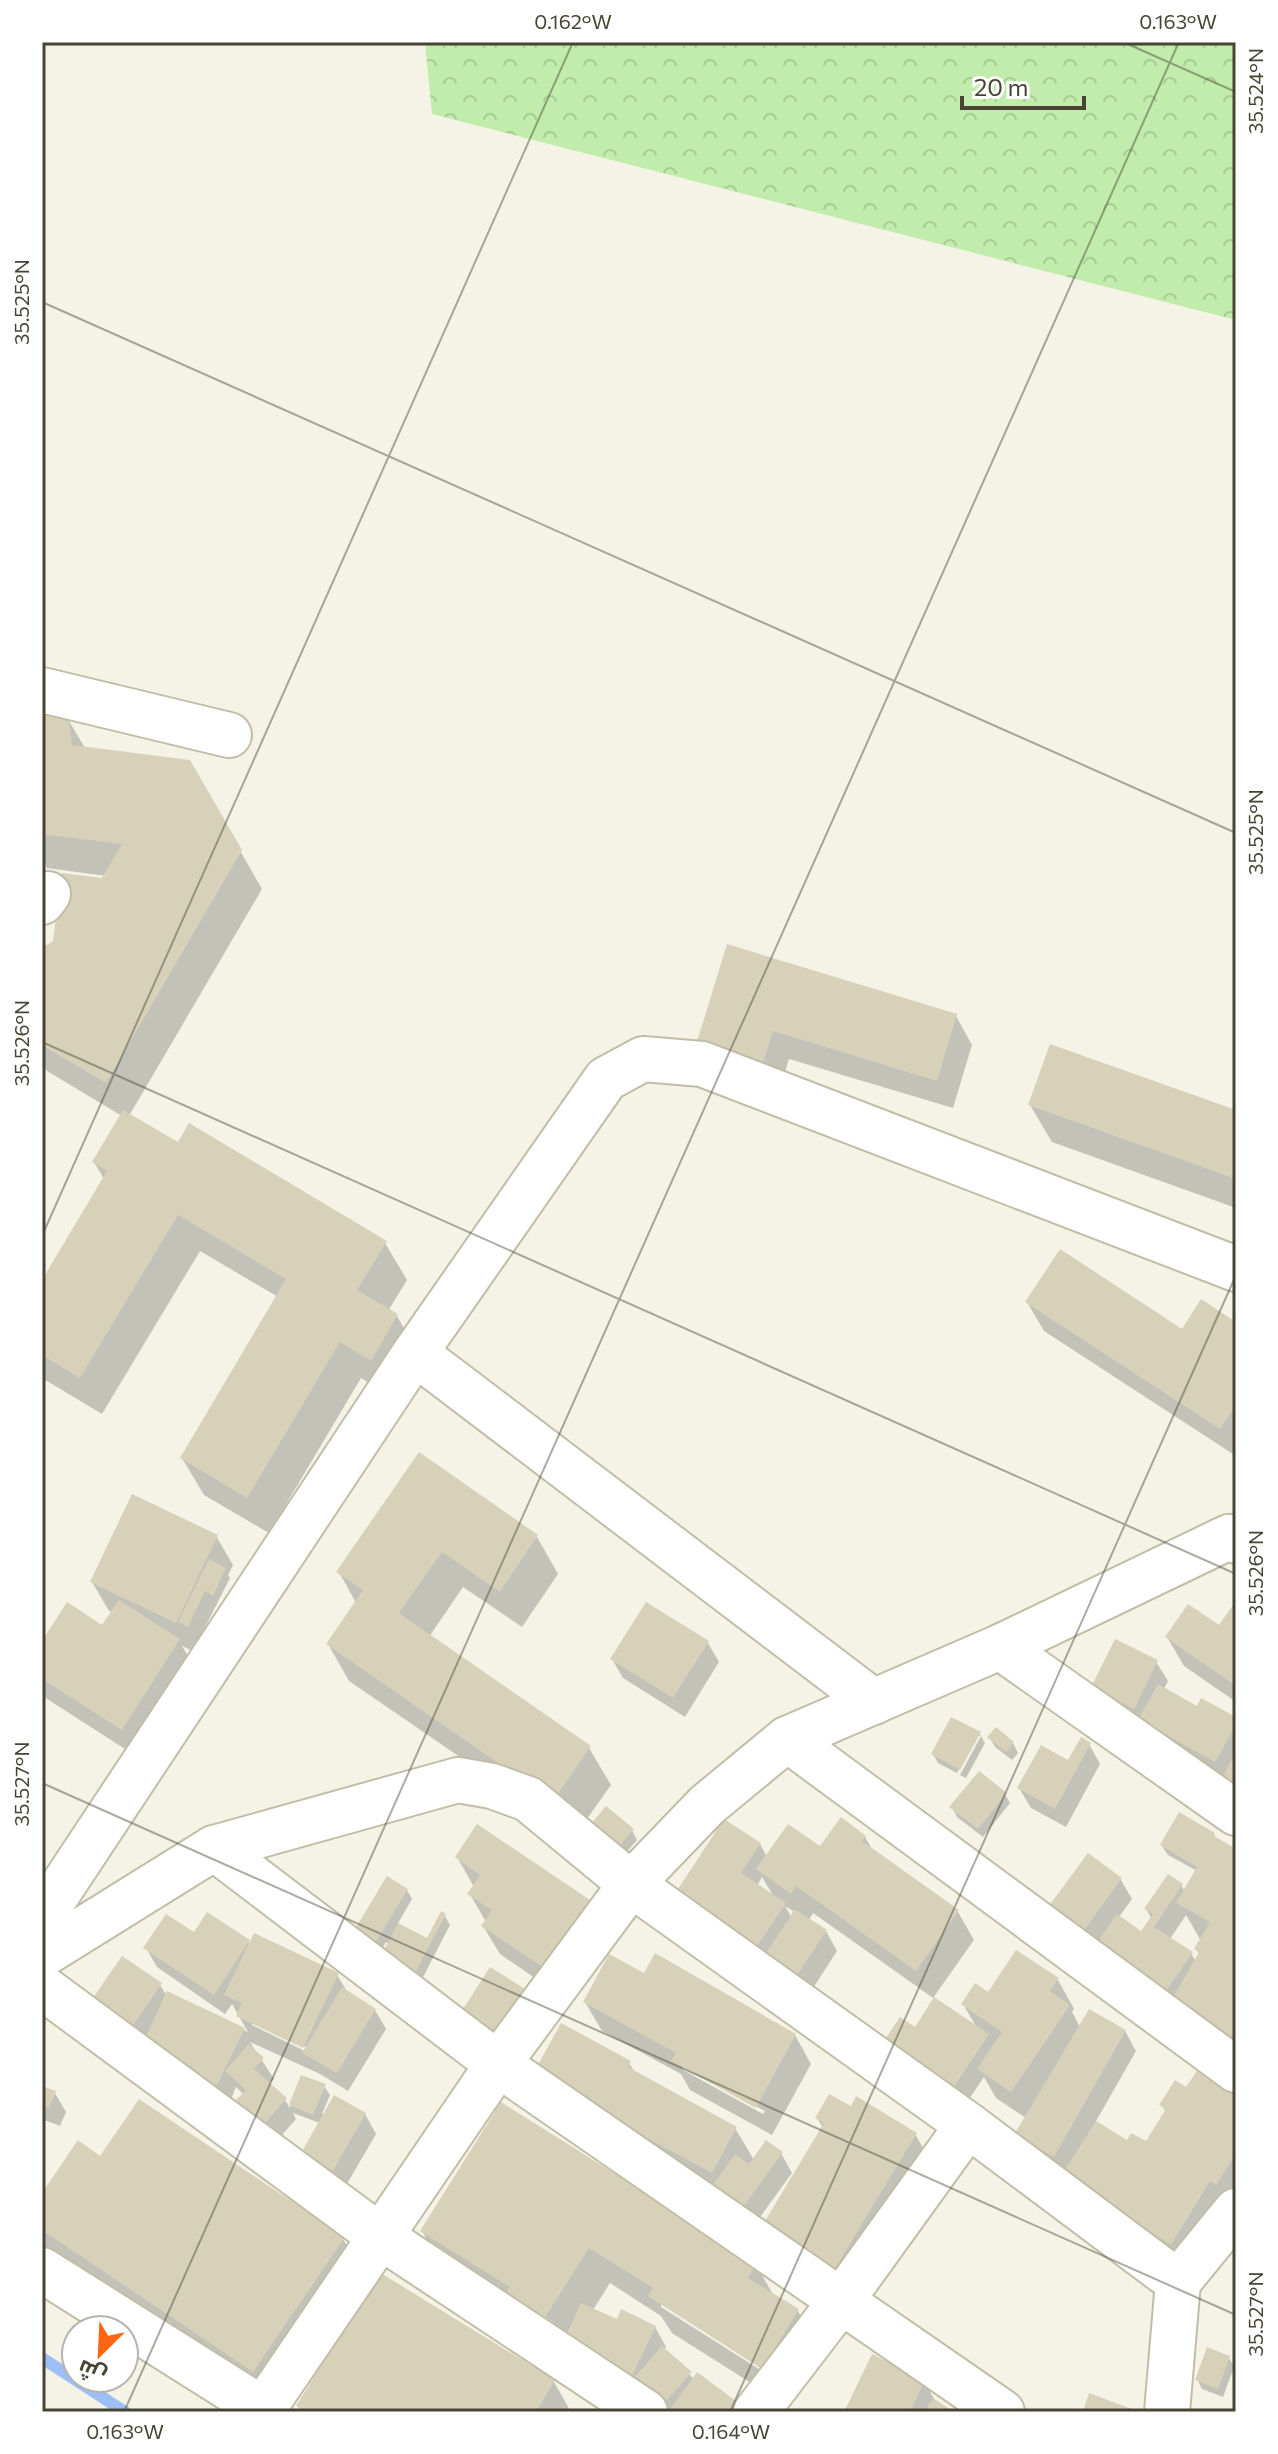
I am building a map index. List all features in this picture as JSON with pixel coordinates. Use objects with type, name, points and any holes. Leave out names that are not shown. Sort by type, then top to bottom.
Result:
[{"type":"street","points":[[42,690],[229,735]]},
{"type":"street","points":[[42,1917],[415,1353],[606,1079],[643,1059],[702,1064],[1236,1269]]},
{"type":"street","points":[[415,1353],[874,1702]]},
{"type":"street","points":[[42,2270],[265,2411],[498,2064],[631,1884],[707,1805],[787,1739],[1000,1647],[1234,1535]]},
{"type":"street","points":[[1000,1647],[1236,1813]]},
{"type":"street","points":[[787,1739],[1236,2070]]},
{"type":"street","points":[[42,1955],[214,1848],[458,1780],[492,1786],[528,1799],[631,1884],[968,2125],[1178,2282]]},
{"type":"street","points":[[214,1848],[498,2064],[1002,2412]]},
{"type":"street","points":[[42,1987],[381,2237],[645,2412]]},
{"type":"street","points":[[756,2412],[841,2301],[968,2125]]},
{"type":"street","points":[[1167,2412],[1178,2282],[1236,2211]]},
{"type":"green space","points":[[425,42],[1236,42],[1236,320],[432,114]]},
{"type":"building","points":[[68,714],[72,745],[190,760],[242,850],[106,1083],[42,1045],[42,948],[53,941],[62,873],[102,878],[122,844],[42,834],[42,716]]},
{"type":"building","points":[[727,944],[957,1014],[937,1081],[773,1031],[762,1066],[696,1045]]},
{"type":"building","points":[[1050,1044],[1236,1110],[1236,1179],[1028,1105]]},
{"type":"building","points":[[123,1110],[178,1142],[189,1123],[387,1241],[357,1290],[398,1314],[371,1361],[340,1342],[247,1498],[180,1458],[286,1279],[178,1215],[80,1378],[42,1355],[42,1280],[107,1171],[92,1162]]},
{"type":"building","points":[[1060,1249],[1182,1329],[1201,1299],[1236,1322],[1236,1405],[1220,1429],[1025,1302]]},
{"type":"building","points":[[419,1452],[538,1535],[500,1592],[442,1552],[399,1613],[591,1746],[553,1801],[326,1644],[363,1590],[336,1572]]},
{"type":"building","points":[[132,1494],[218,1535],[176,1623],[90,1582]]},
{"type":"building","points":[[209,1559],[226,1568],[213,1596],[205,1591],[188,1627],[178,1622]]},
{"type":"building","points":[[119,1600],[180,1639],[122,1730],[42,1679],[42,1641],[67,1602],[102,1625]]},
{"type":"building","points":[[646,1602],[709,1641],[673,1698],[610,1659]]},
{"type":"building","points":[[1188,1604],[1219,1625],[1233,1605],[1236,1607],[1236,1686],[1165,1637]]},
{"type":"building","points":[[1115,1639],[1158,1660],[1134,1709],[1091,1687]]},
{"type":"building","points":[[1158,1684],[1197,1706],[1201,1698],[1236,1717],[1236,1725],[1215,1762],[1138,1719]]},
{"type":"building","points":[[951,1717],[981,1732],[960,1770],[931,1754]]},
{"type":"building","points":[[996,1727],[1014,1742],[1006,1752],[987,1737]]},
{"type":"building","points":[[1081,1737],[1091,1743],[1055,1809],[1017,1788],[1041,1745],[1068,1760]]},
{"type":"building","points":[[1236,1752],[1236,1788],[1221,1780]]},
{"type":"building","points":[[979,1771],[1007,1793],[978,1829],[949,1807]]},
{"type":"building","points":[[606,1806],[634,1829],[608,1859],[581,1836]]},
{"type":"building","points":[[1179,1812],[1236,1849],[1236,2039],[1171,2001],[1199,1952],[1194,1949],[1210,1922],[1176,1903],[1197,1867],[1160,1845]]},
{"type":"building","points":[[841,1817],[866,1836],[862,1841],[959,1910],[916,1971],[796,1886],[791,1894],[756,1869],[788,1824],[820,1846]]},
{"type":"building","points":[[724,1819],[761,1843],[741,1873],[786,1903],[754,1951],[672,1898]]},
{"type":"building","points":[[477,1824],[590,1900],[544,1968],[481,1926],[492,1910],[467,1894],[480,1875],[455,1857]]},
{"type":"building","points":[[1088,1853],[1122,1878],[1083,1932],[1049,1906]]},
{"type":"building","points":[[1168,1874],[1183,1884],[1154,1927],[1193,1952],[1167,1990],[1097,1943],[1117,1914],[1141,1931],[1153,1914],[1144,1909]]},
{"type":"building","points":[[387,1876],[408,1889],[373,1947],[352,1934]]},
{"type":"building","points":[[795,1909],[827,1930],[794,1980],[762,1959]]},
{"type":"building","points":[[441,1911],[446,1914],[414,1975],[380,1958],[398,1923],[427,1938]]},
{"type":"building","points":[[207,1912],[250,1940],[214,1995],[143,1948],[166,1914],[194,1932]]},
{"type":"building","points":[[254,1933],[339,1973],[303,2048],[236,2016],[242,2003],[224,1995]]},
{"type":"building","points":[[1016,1950],[1059,1978],[1050,1991],[1070,2005],[1011,2092],[977,2069],[1002,2032],[961,2004],[975,1983],[988,1992]]},
{"type":"building","points":[[655,1953],[796,2034],[756,2108],[671,2061],[676,2053],[583,2002],[609,1954],[644,1973]]},
{"type":"building","points":[[122,1956],[162,1983],[128,2033],[88,2005]]},
{"type":"building","points":[[490,1967],[525,1989],[496,2035],[461,2012]]},
{"type":"building","points":[[342,1987],[376,2009],[337,2073],[302,2053]]},
{"type":"building","points":[[167,1991],[245,2028],[217,2085],[140,2049]]},
{"type":"building","points":[[934,1997],[989,2034],[952,2090],[882,2044],[900,2017],[915,2027]]},
{"type":"building","points":[[1089,2009],[1126,2030],[1054,2157],[1014,2135]]},
{"type":"building","points":[[561,2023],[631,2061],[628,2067],[737,2127],[712,2173],[532,2076]]},
{"type":"building","points":[[249,2044],[264,2058],[254,2069],[287,2098],[263,2125],[236,2100],[246,2090],[225,2071]]},
{"type":"building","points":[[1197,2071],[1236,2095],[1236,2154],[1216,2185],[1210,2181],[1171,2245],[1063,2173],[1096,2121],[1127,2140],[1131,2133],[1146,2141],[1166,2109],[1159,2105],[1175,2080],[1186,2087]]},
{"type":"building","points":[[301,2075],[326,2084],[313,2115],[289,2105]]},
{"type":"building","points":[[42,2086],[56,2091],[49,2108],[42,2105]]},
{"type":"building","points":[[829,2094],[851,2106],[856,2096],[917,2133],[834,2270],[762,2226],[824,2123],[815,2118]]},
{"type":"building","points":[[334,2095],[366,2113],[333,2171],[301,2153]]},
{"type":"building","points":[[139,2099],[345,2237],[253,2372],[42,2230],[42,2193],[78,2140],[100,2156]]},
{"type":"building","points":[[501,2102],[757,2263],[748,2278],[799,2309],[762,2369],[648,2296],[653,2288],[589,2248],[544,2319],[505,2294],[510,2287],[420,2231]]},
{"type":"building","points":[[766,2140],[783,2152],[744,2206],[713,2185],[735,2154],[749,2164]]},
{"type":"building","points":[[379,2272],[555,2380],[536,2412],[307,2412],[296,2406]]},
{"type":"building","points":[[581,2303],[617,2319],[621,2309],[656,2326],[631,2378],[562,2344]]},
{"type":"building","points":[[662,2346],[692,2372],[660,2408],[630,2382]]},
{"type":"building","points":[[1207,2347],[1230,2356],[1218,2389],[1195,2380]]},
{"type":"building","points":[[872,2354],[925,2380],[910,2412],[844,2412]]},
{"type":"building","points":[[697,2372],[740,2404],[735,2412],[669,2411]]},
{"type":"building","points":[[1089,2393],[1140,2412],[1083,2412]]},
{"type":"building","points":[[933,2398],[954,2412],[924,2412]]},
{"type":"waterway","points":[[42,2358],[125,2412]]}]
